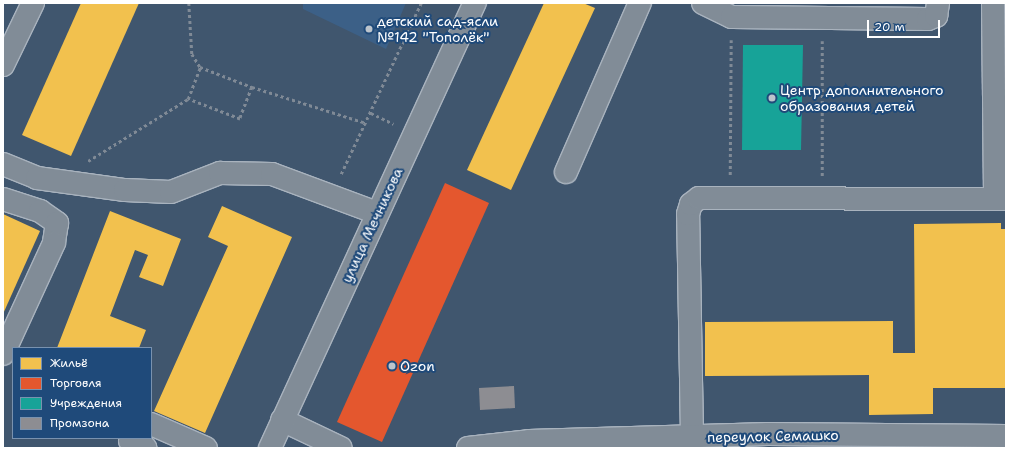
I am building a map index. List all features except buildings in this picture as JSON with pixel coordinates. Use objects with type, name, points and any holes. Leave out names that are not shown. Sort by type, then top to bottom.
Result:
[{"type":"street","points":[[3,65],[12,27],[33,3]]},
{"type":"street","name":"улица Мечникова","points":[[270,448],[377,214],[476,3]]},
{"type":"street","points":[[566,172],[640,3]]},
{"type":"street","points":[[703,3],[732,17],[928,19],[936,16],[938,3]]},
{"type":"street","points":[[692,436],[688,214],[691,204],[699,198],[1001,199],[993,3]]},
{"type":"street","points":[[3,164],[37,178],[125,190],[171,192],[220,173],[272,174],[377,214]]},
{"type":"street","points":[[3,199],[40,211],[57,222],[54,243],[3,354]]},
{"type":"street","points":[[282,420],[342,448]]},
{"type":"street","points":[[152,424],[206,448]]},
{"type":"street","name":"переулок Семашко","points":[[468,448],[692,436],[768,441],[912,442],[1006,436]]},
{"type":"path","points":[[189,3],[192,54],[200,67],[252,88],[366,123]]},
{"type":"path","points":[[330,196],[366,123],[421,3]]},
{"type":"path","points":[[729,198],[732,17]]},
{"type":"path","points":[[822,18],[822,199]]},
{"type":"path","points":[[56,181],[188,99],[200,67]]},
{"type":"path","points":[[188,99],[240,119],[252,88]]},
{"type":"shaded area","name":"детский сад-ясли №142 \"Тополёк\"","points":[[303,3],[406,3],[386,49],[303,9]]},
{"type":"place","name":"детский сад-ясли №142 \"Тополёк\"","points":[[369,29]]},
{"type":"place","name":"Центр дополнительного образования детей","points":[[772,98]]},
{"type":"place","name":"Ozon","points":[[392,366]]}]
